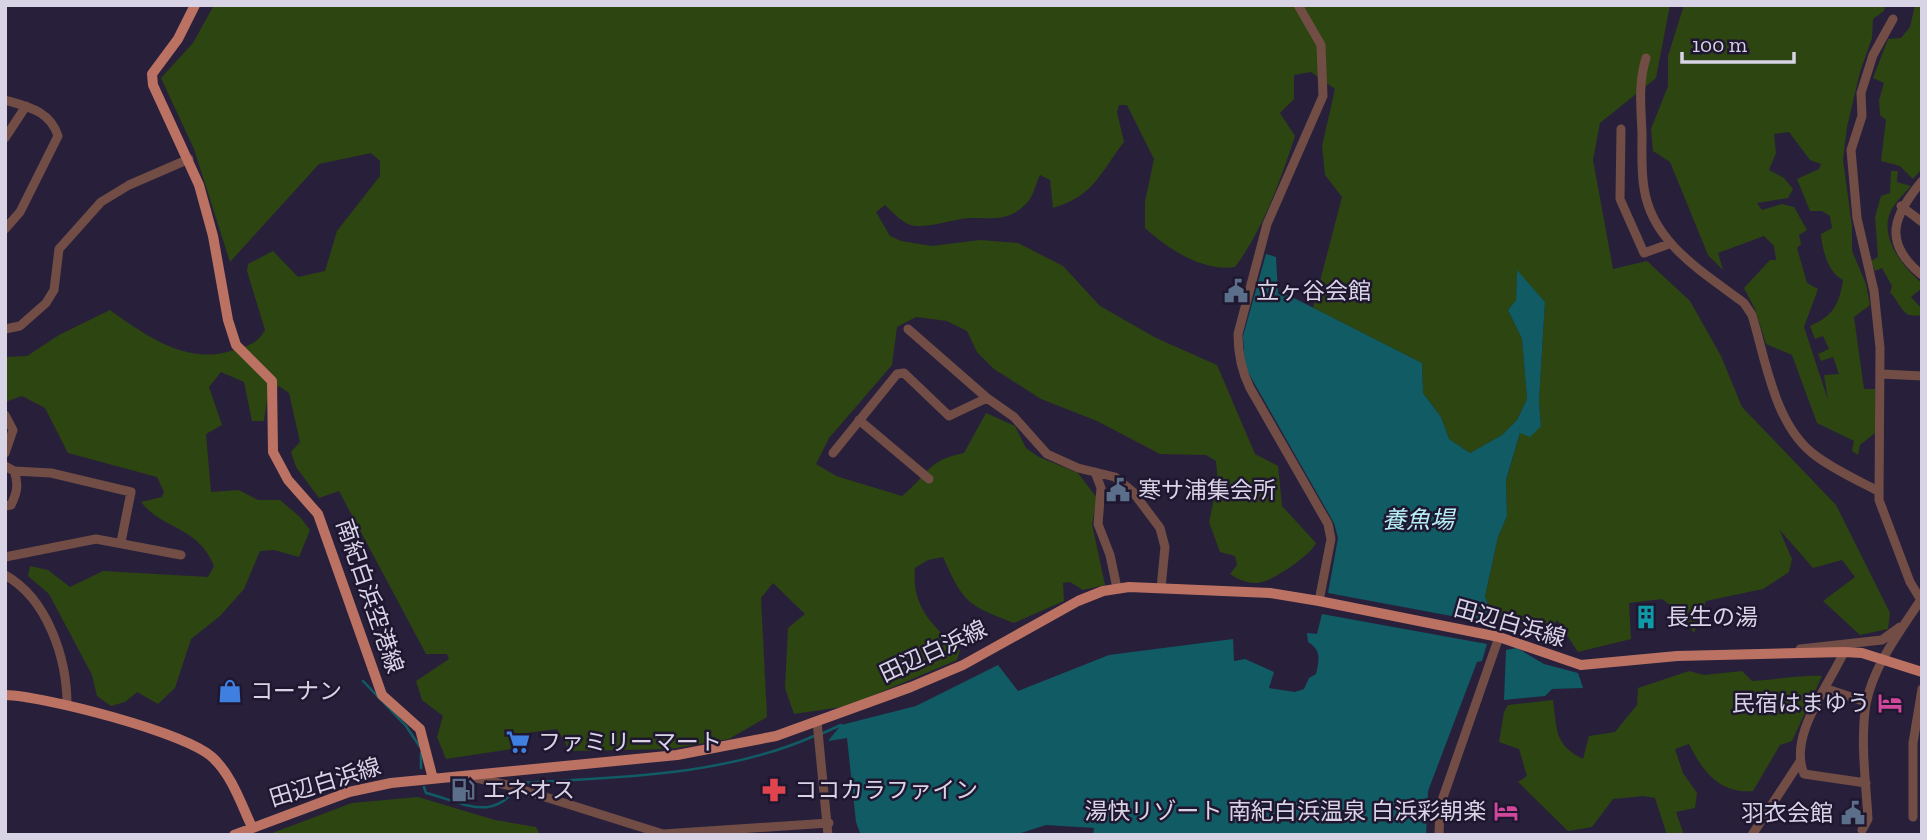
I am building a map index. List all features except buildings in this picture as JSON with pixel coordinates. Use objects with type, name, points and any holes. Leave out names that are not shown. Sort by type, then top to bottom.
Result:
[{"type":"main road","name":"南紀白浜空港線","points":[[195,5],[178,39],[152,74],[158,98],[189,159],[214,236],[236,345],[272,381],[273,452],[288,480],[322,522],[382,695],[420,729],[433,779]]},
{"type":"main road","name":"田辺白浜線","points":[[5,695],[67,705],[188,742],[202,749],[228,777],[252,827],[349,792],[391,783],[677,755],[819,725],[963,665],[1057,612],[1102,591],[1117,588],[1270,593],[1319,601],[1499,636],[1581,665],[1676,656],[1788,651],[1844,652],[1884,659],[1922,673]]},
{"type":"main road","points":[[234,835],[252,827]]},
{"type":"street","points":[[1298,5],[1321,45],[1324,85],[1308,134],[1280,191],[1268,224],[1238,334],[1238,353],[1241,370],[1250,388],[1328,524],[1331,539],[1319,601]]},
{"type":"street","points":[[1863,830],[1868,819],[1866,702],[1884,659],[1921,599],[1910,582],[1878,491],[1882,374],[1874,291],[1857,218],[1851,150],[1862,116],[1861,93],[1872,55],[1893,19]]},
{"type":"street","points":[[1646,58],[1641,74],[1643,187],[1656,224],[1669,244],[1744,303],[1752,315],[1781,409],[1806,446],[1814,455],[1878,491]]},
{"type":"street","points":[[5,100],[45,114],[54,124],[58,136],[20,212],[5,229]]},
{"type":"street","points":[[5,138],[26,106]]},
{"type":"street","points":[[1621,129],[1619,198],[1644,253],[1669,244]]},
{"type":"street","points":[[5,329],[20,326],[46,303],[54,290],[59,249],[101,201],[129,185],[189,159]]},
{"type":"street","points":[[1922,181],[1901,206],[1895,225],[1897,239],[1909,262],[1922,275]]},
{"type":"street","points":[[1901,206],[1922,222]]},
{"type":"street","points":[[908,329],[987,398],[1014,417],[1047,454],[1115,477],[1133,492],[1160,528],[1165,547],[1161,588]]},
{"type":"street","points":[[833,453],[897,374],[904,373],[949,416],[987,398]]},
{"type":"street","points":[[1882,374],[1922,376]]},
{"type":"street","points":[[5,415],[13,430],[5,453]]},
{"type":"street","points":[[859,420],[929,479]]},
{"type":"street","points":[[5,506],[11,505],[18,480],[10,468]]},
{"type":"street","points":[[10,468],[51,473],[131,492],[121,542]]},
{"type":"street","points":[[1095,472],[1101,497],[1098,524],[1110,555],[1117,588]]},
{"type":"street","points":[[5,558],[96,538],[181,555]]},
{"type":"street","points":[[5,575],[24,589],[47,622],[63,662],[67,705]]},
{"type":"street","points":[[1788,651],[1882,640],[1908,619]]},
{"type":"street","points":[[1439,835],[1440,806],[1499,636]]},
{"type":"street","points":[[1844,652],[1827,689],[1808,719],[1800,741],[1799,763],[1804,774],[1866,783]]},
{"type":"street","points":[[1827,689],[1866,702]]},
{"type":"street","points":[[1913,817],[1913,743],[1922,689]]},
{"type":"street","points":[[819,725],[828,835]]},
{"type":"street","points":[[1752,835],[1799,763]]},
{"type":"street","points":[[467,776],[521,789],[663,834],[829,823]]},
{"type":"shaded area","points":[[214,5],[1670,5],[1656,78],[1600,123],[1593,160],[1613,269],[1647,261],[1690,301],[1721,356],[1742,407],[1836,505],[1890,613],[1888,629],[1860,635],[1823,601],[1855,577],[1842,560],[1813,568],[1779,529],[1792,559],[1789,572],[1763,589],[1706,601],[1694,633],[1678,611],[1662,599],[1629,603],[1631,639],[1578,652],[1557,620],[1543,641],[1510,618],[1492,617],[1485,596],[1498,537],[1507,516],[1506,481],[1520,433],[1541,425],[1539,402],[1545,302],[1517,271],[1516,300],[1508,310],[1522,339],[1527,399],[1517,420],[1502,435],[1470,453],[1449,439],[1441,417],[1423,393],[1422,363],[1313,308],[1342,197],[1325,175],[1322,146],[1335,89],[1311,72],[1294,75],[1294,99],[1280,113],[1295,136],[1263,221],[1235,267],[1211,266],[1187,257],[1164,244],[1145,228],[1145,202],[1154,159],[1127,105],[1119,105],[1117,112],[1124,142],[1095,182],[1067,203],[1053,208],[1050,180],[1040,175],[1028,201],[1006,217],[970,218],[916,226],[903,221],[885,205],[876,212],[890,236],[901,241],[932,246],[980,240],[1018,243],[1063,266],[1100,306],[1156,338],[1217,365],[1255,454],[1278,466],[1282,506],[1316,543],[1300,560],[1275,576],[1253,583],[1230,574],[1237,565],[1235,556],[1220,552],[1209,522],[1218,481],[1216,461],[1206,455],[1160,454],[1097,421],[1041,399],[994,369],[977,352],[967,331],[947,321],[916,317],[897,327],[892,365],[829,438],[816,464],[836,476],[902,496],[935,464],[964,453],[986,413],[1015,426],[1026,448],[1039,457],[1078,473],[1097,498],[1092,524],[1105,585],[1083,590],[1070,582],[1063,583],[1064,601],[1014,623],[986,612],[969,601],[956,585],[943,557],[928,560],[915,568],[920,605],[941,633],[960,650],[957,660],[848,706],[794,714],[785,688],[788,628],[805,614],[773,583],[761,598],[767,717],[729,739],[670,749],[570,751],[557,729],[511,735],[511,749],[446,759],[437,737],[443,716],[422,700],[416,681],[449,659],[447,654],[426,654],[339,491],[319,498],[296,467],[291,452],[300,442],[289,393],[279,386],[268,394],[264,421],[252,421],[244,382],[221,372],[209,387],[222,425],[206,434],[211,492],[239,490],[258,500],[280,500],[300,517],[310,530],[299,557],[274,550],[260,551],[244,589],[220,616],[191,639],[175,688],[158,704],[137,692],[125,702],[111,706],[97,696],[92,675],[49,594],[28,576],[30,566],[48,570],[70,587],[103,571],[208,577],[214,566],[199,543],[159,518],[141,502],[162,497],[164,492],[157,477],[68,453],[45,408],[22,396],[5,402],[5,357],[27,356],[59,335],[110,310],[153,338],[184,351],[217,354],[252,343],[265,330],[247,271],[248,264],[273,251],[298,277],[325,271],[337,231],[380,176],[380,161],[371,153],[319,164],[230,262],[194,149],[161,78],[193,43]]},
{"type":"shaded area","points":[[1684,5],[1885,5],[1884,11],[1873,19],[1872,38],[1860,72],[1847,127],[1843,160],[1852,226],[1852,251],[1866,284],[1870,305],[1854,317],[1864,389],[1875,389],[1875,433],[1860,445],[1858,455],[1852,451],[1854,441],[1817,423],[1792,355],[1766,344],[1755,309],[1744,288],[1770,260],[1776,260],[1774,246],[1764,236],[1718,253],[1723,270],[1708,255],[1670,162],[1653,151],[1651,129],[1668,86],[1668,56]],"holes":[[[1789,132],[1810,160],[1821,164],[1819,169],[1797,179],[1810,211],[1822,211],[1830,216],[1832,228],[1821,234],[1823,247],[1833,272],[1843,280],[1834,309],[1810,326],[1815,339],[1823,336],[1829,349],[1818,354],[1821,361],[1833,357],[1839,374],[1824,375],[1828,400],[1804,327],[1818,289],[1807,283],[1797,248],[1801,244],[1799,235],[1807,230],[1794,207],[1782,204],[1762,210],[1757,203],[1788,198],[1793,189],[1784,178],[1769,170],[1776,153],[1774,134]]]},
{"type":"shaded area","points":[[1915,5],[1922,5],[1922,169],[1913,179],[1900,166],[1881,161],[1886,120],[1880,115],[1879,100],[1884,83],[1873,78],[1888,39],[1901,38],[1910,27]]},
{"type":"shaded area","points":[[1891,171],[1898,171],[1897,182],[1911,186],[1893,207],[1888,228],[1889,238],[1900,259],[1922,283],[1922,288],[1911,297],[1922,309],[1922,316],[1904,312],[1890,293],[1892,286],[1882,268],[1875,271],[1871,261],[1878,257],[1875,217],[1881,196],[1890,193]]},
{"type":"shaded area","points":[[1689,671],[1704,675],[1742,671],[1752,681],[1822,676],[1792,741],[1780,745],[1753,791],[1741,791],[1722,785],[1700,764],[1689,744],[1675,749],[1683,773],[1697,793],[1695,808],[1676,812],[1684,835],[1667,835],[1655,798],[1643,796],[1613,799],[1592,827],[1568,831],[1518,782],[1527,776],[1519,749],[1499,742],[1504,712],[1508,705],[1553,700],[1562,742],[1583,759],[1589,736],[1615,732],[1637,705],[1638,688]]},
{"type":"shaded area","points":[[418,797],[495,820],[536,827],[540,835],[267,835],[352,803]]},
{"type":"water","name":"養魚場","points":[[1266,254],[1276,257],[1278,294],[1288,295],[1422,363],[1423,393],[1441,417],[1449,439],[1470,453],[1502,435],[1517,420],[1527,399],[1522,339],[1508,310],[1516,300],[1517,270],[1545,302],[1539,402],[1541,426],[1530,437],[1520,433],[1506,480],[1507,516],[1498,537],[1485,596],[1492,617],[1489,623],[1328,593],[1338,538],[1334,523],[1245,367],[1243,336]]},
{"type":"water","points":[[1322,614],[1487,644],[1482,661],[1477,662],[1428,791],[1426,835],[1093,835],[1094,828],[1046,825],[1018,834],[998,835],[860,833],[856,822],[847,738],[828,741],[841,725],[916,706],[998,665],[1018,691],[1109,655],[1233,639],[1234,661],[1245,659],[1274,672],[1269,688],[1295,692],[1304,689],[1309,678],[1316,674],[1318,656],[1316,649],[1308,642],[1307,633],[1317,634]]},
{"type":"water","points":[[1517,648],[1544,664],[1578,673],[1583,688],[1552,689],[1545,696],[1504,700],[1506,650]]},
{"type":"waterway","points":[[363,681],[406,726],[420,747]]},
{"type":"waterway","points":[[821,734],[841,725]]},
{"type":"waterway","points":[[424,787],[426,793],[466,805],[489,807],[510,796],[520,783],[632,776],[707,767],[780,749],[814,736]]},
{"type":"waterway","points":[[421,753],[421,768]]},
{"type":"place","name":"立ヶ谷会館","points":[[1236,291]]},
{"type":"place","name":"寒サ浦集会所","points":[[1118,490]]},
{"type":"place","name":"長生の湯","points":[[1646,617]]},
{"type":"place","name":"コーナン","points":[[230,691]]},
{"type":"place","name":"民宿はまゆう","points":[[1890,703]]},
{"type":"place","name":"ファミリーマート","points":[[518,742]]},
{"type":"place","name":"エネオス","points":[[463,790]]},
{"type":"place","name":"ココカラファイン","points":[[774,790]]},
{"type":"place","name":"湯快リゾート 南紀白浜温泉 白浜彩朝楽","points":[[1506,811]]},
{"type":"place","name":"羽衣会館","points":[[1853,813]]}]
